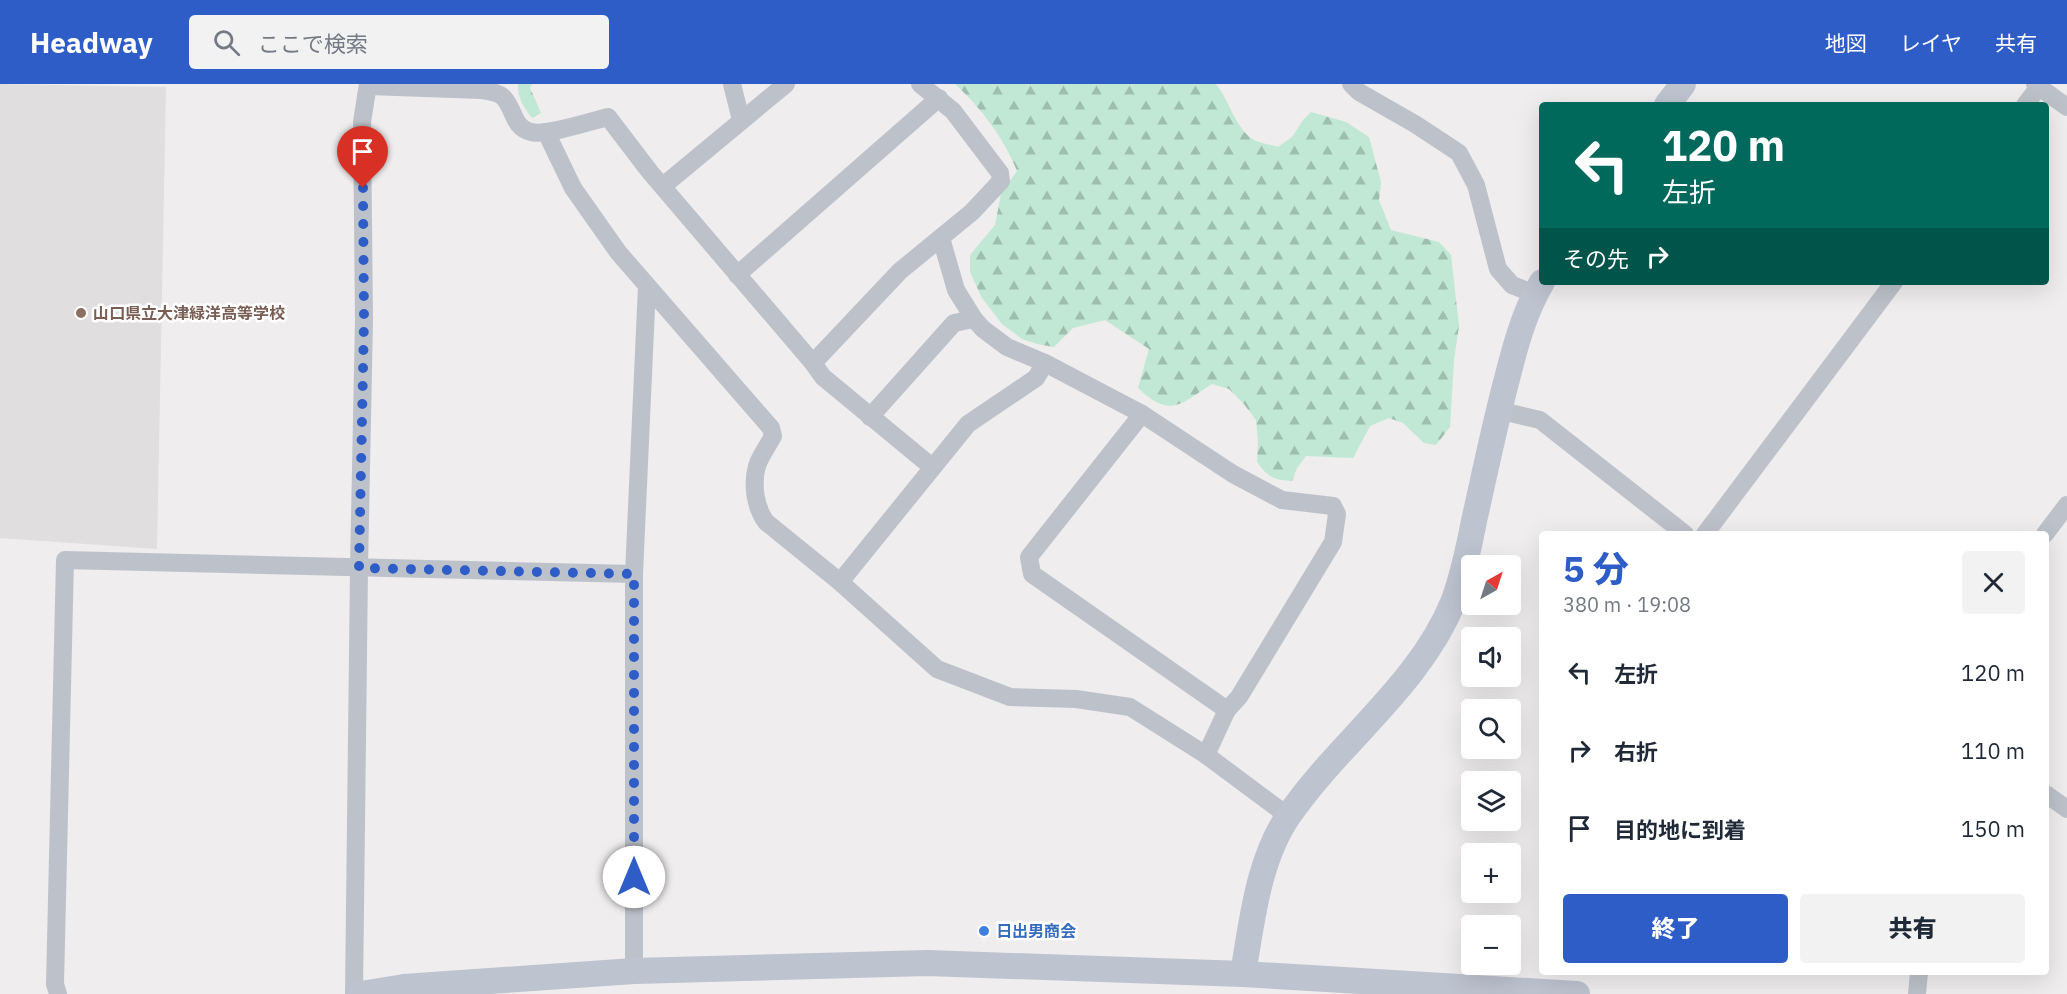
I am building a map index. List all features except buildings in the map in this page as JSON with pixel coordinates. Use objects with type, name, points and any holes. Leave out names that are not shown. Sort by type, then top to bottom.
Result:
[{"type":"street","points":[[732,84],[741,120]]},
{"type":"street","points":[[663,186],[786,84]]},
{"type":"street","points":[[813,363],[900,271],[972,212],[1001,181],[1000,173],[953,111],[920,84]]},
{"type":"street","points":[[1243,974],[1256,899],[1267,859],[1288,816],[1331,762],[1384,704],[1432,643],[1454,599],[1470,542],[1498,410],[1517,340],[1539,288],[1512,285],[1498,269],[1476,185],[1459,153],[1415,124],[1359,92],[1351,84]]},
{"type":"street","points":[[1669,102],[1683,84]]},
{"type":"street","points":[[354,994],[364,320],[362,122],[368,85],[494,92],[503,97],[514,120],[521,128],[535,133],[608,117],[823,377],[932,467]]},
{"type":"street","points":[[2027,102],[2038,85],[2067,107]]},
{"type":"street","points":[[737,275],[939,99]]},
{"type":"street","points":[[546,132],[573,188],[618,252],[771,428],[773,436],[757,465],[756,472],[756,497],[759,513],[766,522],[840,582],[937,669],[1010,697],[1076,699],[1130,707],[1206,755],[1288,816]]},
{"type":"street","points":[[941,238],[956,290],[974,319],[1007,347],[1045,363],[1142,414],[1233,474],[1282,500],[1333,506],[1337,513],[1333,542],[1239,697],[1227,710],[1206,755]]},
{"type":"street","points":[[1707,531],[1892,285]]},
{"type":"street","points":[[634,971],[634,574],[647,286]]},
{"type":"street","points":[[870,417],[954,324],[974,319]]},
{"type":"street","points":[[840,582],[968,424],[1036,378],[1045,363]]},
{"type":"street","points":[[1498,410],[1540,420],[1681,531]]},
{"type":"street","points":[[1142,414],[1029,557],[1032,574],[1227,710]]},
{"type":"street","points":[[2047,531],[2067,505]]},
{"type":"street","points":[[58,994],[55,984],[65,560],[634,574]]},
{"type":"street","points":[[2049,796],[2067,809]]},
{"type":"street","points":[[361,994],[404,987],[634,971],[927,963],[1214,984],[1243,974],[1577,994]]},
{"type":"street","points":[[1917,994],[1919,975]]},
{"type":"shaded area","name":"山口県立大津緑洋高等学校","points":[[0,84],[166,87],[157,549],[0,538]]},
{"type":"green space","points":[[518,84],[532,84],[530,88],[541,113],[532,118],[522,102]]},
{"type":"green space","points":[[955,84],[1216,84],[1239,125],[1251,138],[1259,142],[1278,147],[1292,137],[1311,112],[1346,122],[1369,137],[1381,182],[1379,200],[1391,230],[1439,242],[1451,255],[1459,326],[1454,360],[1450,427],[1436,445],[1424,443],[1403,423],[1389,418],[1370,426],[1353,458],[1306,456],[1297,468],[1292,481],[1280,480],[1264,471],[1257,462],[1256,420],[1229,389],[1212,384],[1183,402],[1167,406],[1149,398],[1138,388],[1149,349],[1105,320],[1073,328],[1054,347],[1022,339],[1002,324],[982,298],[970,272],[970,255],[995,225],[1001,194],[1017,171],[991,124]]},
{"type":"place","name":"山口県立大津緑洋高等学校","points":[[81,313]]},
{"type":"place","name":"日出男商会","points":[[984,931]]},
{"type":"route","points":[[363,188],[364,320],[359,568],[634,574],[634,877]]}]
